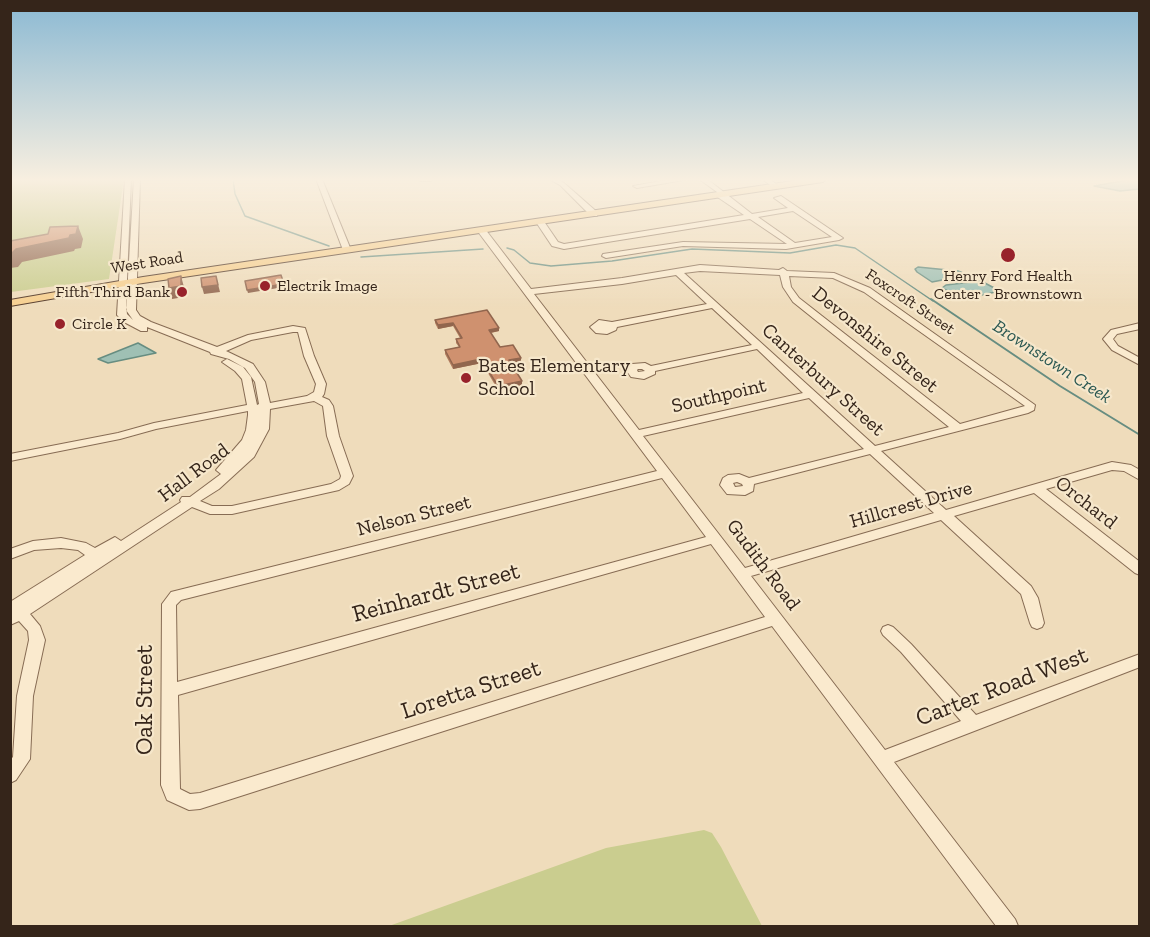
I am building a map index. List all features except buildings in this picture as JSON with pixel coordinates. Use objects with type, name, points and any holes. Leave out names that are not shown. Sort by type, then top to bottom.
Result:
[{"type":"main road","name":"West Road","points":[[10,303],[126,283],[536,223]]},
{"type":"street","points":[[125,224],[135,223]]},
{"type":"street","name":"Hall Road","points":[[126,283],[133,265],[135,223]]},
{"type":"street","points":[[336,223],[347,250]]},
{"type":"street","points":[[536,223],[538,230],[545,232],[555,244],[561,247],[713,223]]},
{"type":"street","points":[[761,223],[794,246]]},
{"type":"street","points":[[606,256],[694,243],[794,246],[839,238],[815,223]]},
{"type":"street","name":"Hall Road","points":[[13,613],[226,477],[250,454],[263,429],[256,409],[260,381],[254,370],[241,360],[214,353],[151,329],[126,311],[126,283],[122,266],[125,224]]},
{"type":"street","name":"Gudith Road","points":[[482,231],[1008,927]]},
{"type":"street","points":[[620,239],[634,251]]},
{"type":"street","points":[[123,255],[133,253]]},
{"type":"street","points":[[122,266],[133,265]]},
{"type":"street","name":"Foxcroft Street","points":[[530,294],[706,267],[834,276],[862,286],[1023,398],[1031,407],[1024,411],[958,428]]},
{"type":"street","name":"Canterbury Street","points":[[677,271],[1026,590],[1031,598],[1037,623]]},
{"type":"street","name":"Devonshire Street","points":[[783,271],[787,288],[796,300],[958,428]]},
{"type":"street","points":[[612,325],[715,306]]},
{"type":"street","points":[[1140,326],[1114,332],[1108,339],[1115,348],[1140,362]]},
{"type":"street","points":[[214,353],[248,338],[294,329],[302,330],[309,356],[321,384],[319,394],[310,399]]},
{"type":"street","points":[[650,369],[759,346]]},
{"type":"street","name":"Southpoint","points":[[635,434],[811,394]]},
{"type":"street","points":[[10,458],[310,399],[320,398],[328,406],[333,436],[347,476],[345,482],[335,487],[232,510],[210,510],[187,500]]},
{"type":"street","points":[[748,482],[958,428]]},
{"type":"street","name":"Hillcrest Drive","points":[[741,574],[1116,466],[1127,468],[1140,476]]},
{"type":"street","name":"Nelson Street","points":[[173,598],[180,594],[665,473]]},
{"type":"street","name":"Orchard","points":[[1036,488],[1140,570]]},
{"type":"street","name":"Reinhardt Street","points":[[170,691],[715,539]]},
{"type":"street","points":[[10,554],[33,546],[61,543],[81,546],[100,557]]},
{"type":"street","name":"Oak Street","points":[[173,598],[169,604],[170,785],[173,794],[180,798]]},
{"type":"street","points":[[10,775],[21,759],[25,696],[37,640],[35,630],[13,613]]},
{"type":"street","name":"Loretta Street","points":[[180,798],[189,802],[214,797],[776,620]]},
{"type":"street","points":[[888,631],[974,724]]},
{"type":"street","name":"Carter Road West","points":[[881,759],[1140,660]]},
{"type":"green space","points":[[10,223],[117,223],[109,279],[11,292]]},
{"type":"green space","points":[[704,830],[712,833],[721,847],[762,926],[389,926],[606,848]]},
{"type":"water","points":[[918,267],[958,271],[968,275],[932,282],[917,272],[915,269]]},
{"type":"water","points":[[981,281],[1000,291],[964,299],[942,288],[946,285]]},
{"type":"water","points":[[138,343],[156,353],[108,363],[98,359]]},
{"type":"waterway","name":"Brownstown Creek","points":[[264,223],[329,246]]},
{"type":"waterway","name":"Brownstown Creek","points":[[507,248],[514,250],[530,263],[551,266],[612,261],[692,249],[790,253],[836,245],[855,248],[933,301]]},
{"type":"waterway","name":"Brownstown Creek","points":[[361,257],[483,249]]},
{"type":"waterway","name":"Brownstown Creek","points":[[931,299],[1060,386],[1140,435]]},
{"type":"place","name":"Henry Ford Health Center - Brownstown","points":[[1008,255]]},
{"type":"place","name":"Electrik Image","points":[[265,286]]},
{"type":"place","name":"Fifth Third Bank","points":[[182,292]]},
{"type":"place","name":"Circle K","points":[[60,324]]},
{"type":"place","name":"Bates Elementary School","points":[[466,378]]}]
